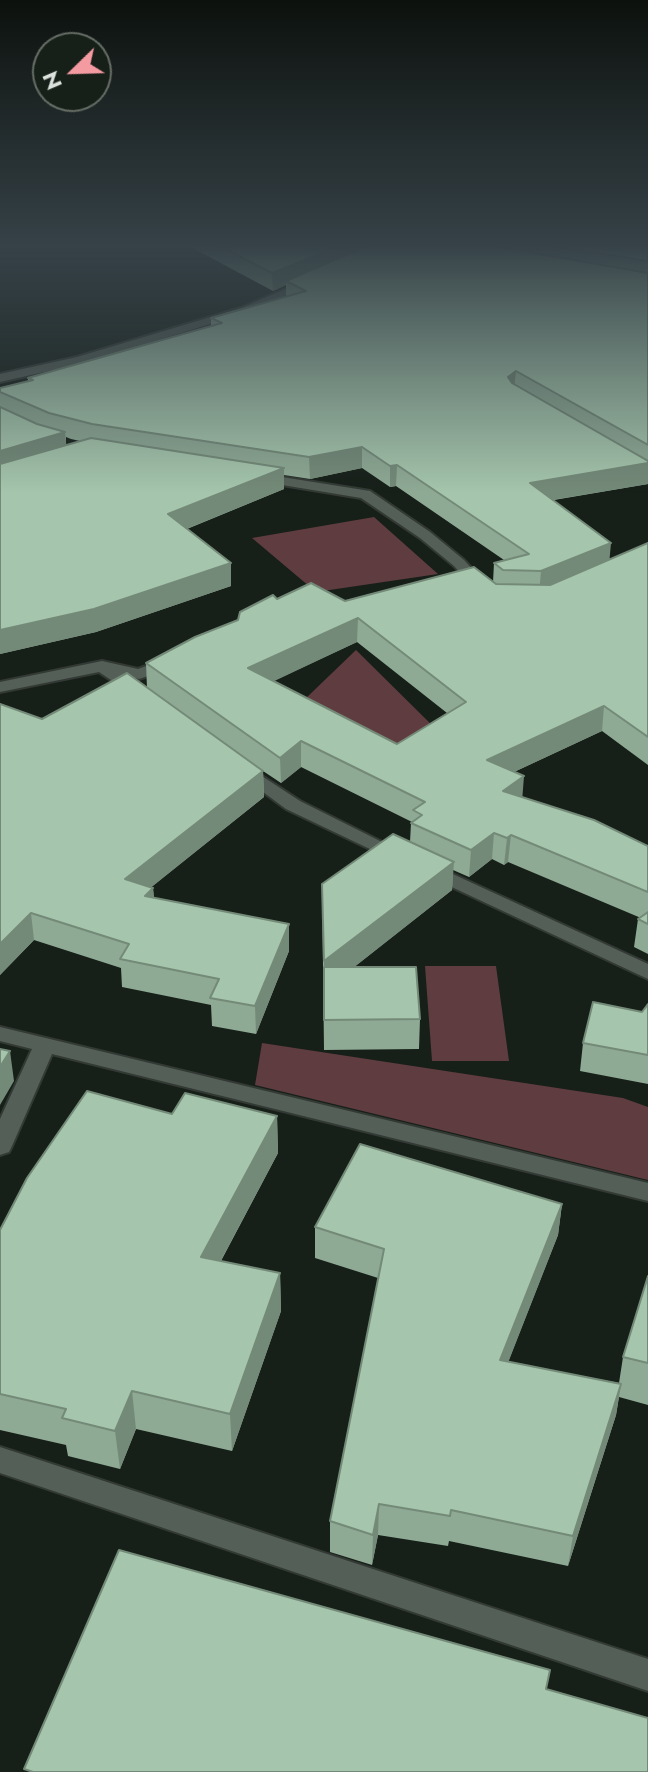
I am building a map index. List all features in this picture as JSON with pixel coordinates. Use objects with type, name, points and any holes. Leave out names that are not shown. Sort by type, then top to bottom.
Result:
[{"type":"street","points":[[0,378],[80,360],[187,328]]},
{"type":"street","points":[[246,476],[365,494],[425,535],[496,600]]},
{"type":"street","points":[[0,687],[102,666],[139,674],[192,654]]},
{"type":"street","points":[[102,666],[153,703]]},
{"type":"street","points":[[229,759],[293,805],[648,972]]},
{"type":"street","points":[[0,1034],[648,1192]]},
{"type":"street","points":[[0,1146],[45,1045]]},
{"type":"street","points":[[0,1460],[648,1675]]},
{"type":"shaded area","points":[[374,517],[438,574],[316,592],[252,538]]},
{"type":"shaded area","points":[[356,650],[442,735],[370,774],[304,700]]},
{"type":"shaded area","points":[[425,966],[496,966],[509,1061],[432,1061]]},
{"type":"shaded area","points":[[262,1043],[623,1098],[648,1107],[648,1180],[255,1085]]},
{"type":"building","points":[[205,328],[648,328],[648,445],[516,371],[508,377],[512,383],[648,463],[530,483],[611,543],[541,571],[503,570],[494,563],[529,554],[397,465],[390,466],[362,447],[309,457],[92,424],[49,413],[0,392],[0,388],[33,380],[28,378]]},
{"type":"building","points":[[0,407],[37,424],[65,432],[0,451]]},
{"type":"building","points":[[91,438],[284,468],[168,514],[231,563],[94,609],[0,630],[0,464]]},
{"type":"building","points":[[648,543],[648,737],[604,706],[487,760],[524,776],[503,791],[594,820],[648,846],[648,892],[511,835],[507,838],[494,833],[471,850],[411,823],[422,815],[413,810],[425,802],[301,741],[280,758],[146,663],[195,637],[238,620],[240,612],[273,595],[277,599],[311,583],[345,601],[474,567],[496,584],[550,585]],"holes":[[[358,618],[466,702],[397,744],[248,668]]]},
{"type":"building","points":[[127,673],[263,771],[125,879],[153,888],[145,896],[289,924],[255,1006],[210,998],[219,979],[120,959],[129,944],[31,913],[0,944],[0,704],[42,719]]},
{"type":"building","points":[[393,834],[454,862],[324,961],[322,884]]},
{"type":"building","points":[[648,912],[648,924],[638,919]]},
{"type":"building","points":[[324,967],[416,967],[420,1019],[324,1020]]},
{"type":"building","points":[[593,1002],[642,1012],[648,1004],[648,1055],[583,1043]]},
{"type":"building","points":[[0,1049],[10,1051],[0,1067]]},
{"type":"building","points":[[87,1091],[172,1114],[185,1093],[277,1116],[201,1257],[280,1273],[230,1414],[132,1391],[115,1431],[62,1418],[66,1409],[0,1394],[0,1230],[27,1178]]},
{"type":"building","points":[[360,1144],[562,1204],[500,1360],[621,1384],[573,1536],[451,1510],[450,1516],[379,1504],[373,1535],[330,1521],[384,1249],[315,1227]]},
{"type":"building","points":[[648,1276],[648,1363],[623,1357]]},
{"type":"building","points":[[119,1550],[550,1670],[546,1689],[648,1718],[648,1772],[33,1772],[24,1769]]}]
